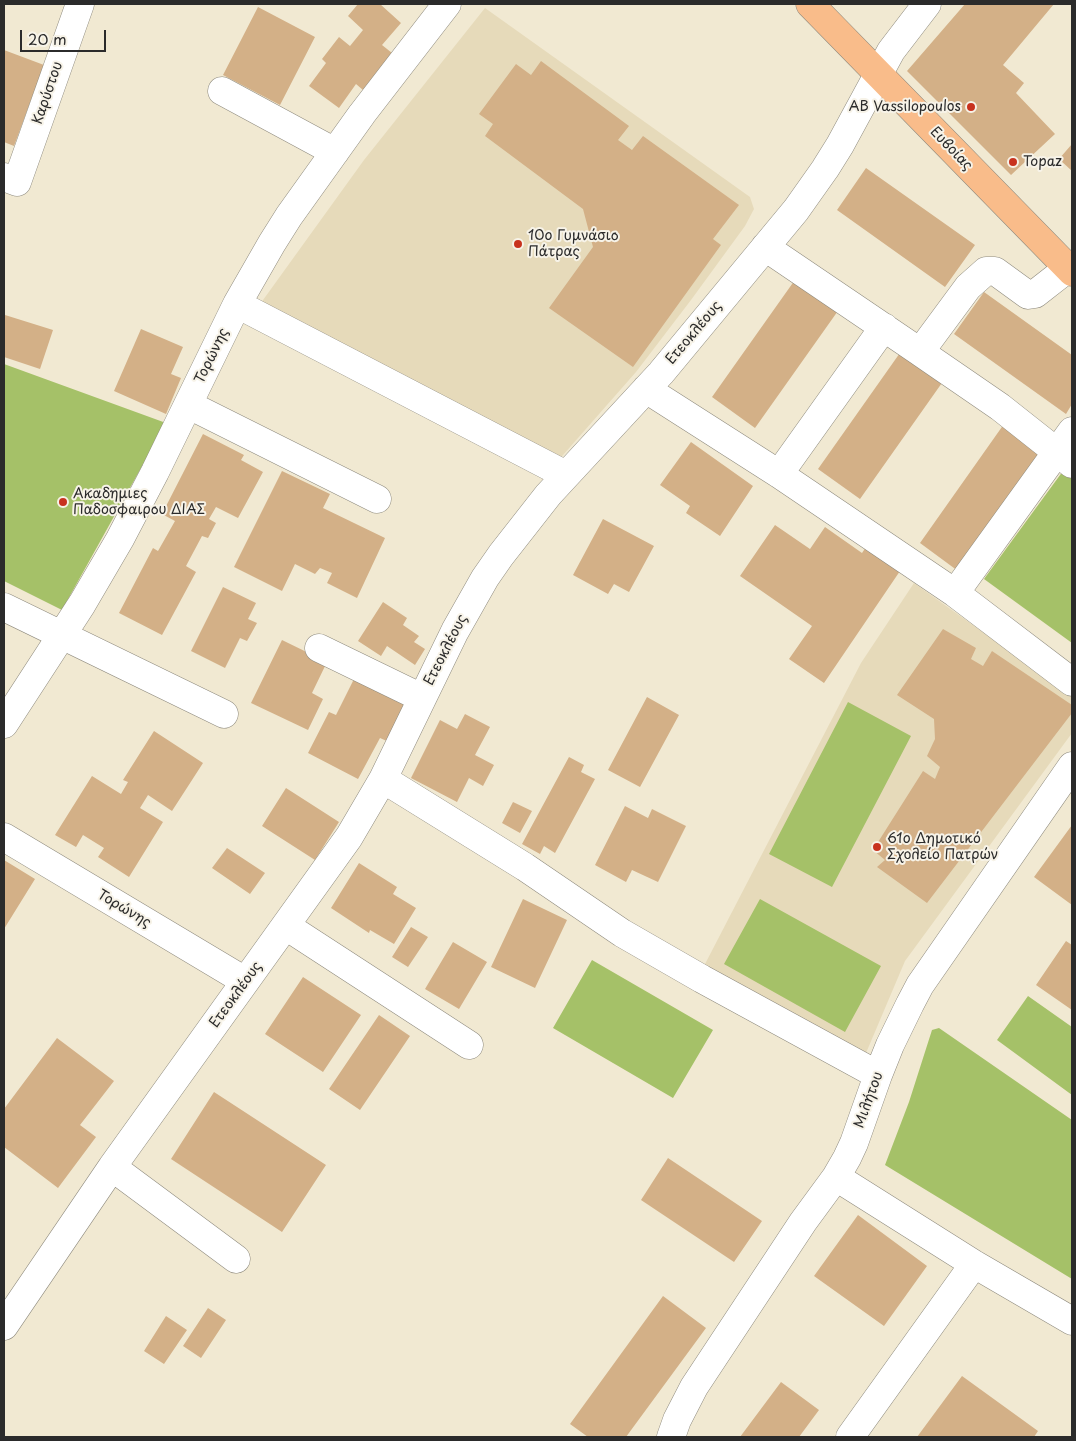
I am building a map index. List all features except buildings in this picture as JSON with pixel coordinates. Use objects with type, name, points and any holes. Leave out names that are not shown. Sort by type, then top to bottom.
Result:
[{"type":"main road","name":"Ευβοίας","points":[[810,4],[1071,268]]},
{"type":"street","name":"Καρύστου","points":[[10,180],[80,4]]},
{"type":"street","name":"Τορώνης","points":[[4,724],[62,635],[120,539],[237,304],[285,223],[335,152],[447,4]]},
{"type":"street","name":"Ετεοκλέους","points":[[4,1326],[112,1167],[349,837],[383,779],[455,631],[485,578],[518,531],[566,475],[646,389],[796,210],[826,168],[891,52],[927,4]]},
{"type":"street","points":[[222,91],[335,152]]},
{"type":"street","points":[[765,247],[1000,407],[1067,449],[955,593]]},
{"type":"street","points":[[920,352],[968,287],[986,271],[994,271],[1028,295],[1035,294],[1071,268]]},
{"type":"street","points":[[237,304],[566,475]]},
{"type":"street","points":[[779,474],[884,327]]},
{"type":"street","points":[[646,389],[779,474],[955,593],[1072,682]]},
{"type":"street","points":[[188,405],[377,499]]},
{"type":"street","points":[[4,607],[224,714]]},
{"type":"street","points":[[320,648],[422,698]]},
{"type":"street","name":"Μιλήτου","points":[[671,1437],[681,1411],[694,1387],[836,1176],[854,1143],[878,1075],[920,986],[1072,766]]},
{"type":"street","points":[[383,779],[525,866],[630,938],[878,1075]]},
{"type":"street","name":"Τορώνης","points":[[4,837],[245,981]]},
{"type":"street","points":[[286,926],[469,1045]]},
{"type":"street","points":[[112,1167],[236,1259]]},
{"type":"street","points":[[836,1176],[974,1264],[1072,1321]]},
{"type":"street","points":[[850,1437],[974,1264]]},
{"type":"shaded area","name":"10ο Γυμνάσιο Πάτρας","points":[[485,8],[750,197],[754,209],[745,226],[636,372],[556,463],[258,307],[364,160]]},
{"type":"shaded area","name":"61ο Δημοτικό Σχολείο Πατρών","points":[[914,583],[1072,696],[1072,733],[905,961],[866,1053],[704,966],[861,663]]},
{"type":"green space","name":"Ακαδημιες Παδοσφαιρου ΔΙΑΣ","points":[[4,364],[166,423],[62,610],[4,581]]},
{"type":"green space","points":[[1063,471],[1072,478],[1072,643],[984,579]]},
{"type":"green space","points":[[848,702],[911,736],[832,887],[769,854]]},
{"type":"green space","points":[[760,899],[881,966],[845,1032],[724,964]]},
{"type":"green space","points":[[592,960],[713,1030],[673,1098],[553,1028]]},
{"type":"green space","points":[[1028,996],[1072,1027],[1072,1095],[997,1040]]},
{"type":"green space","points":[[939,1028],[1072,1120],[1072,1279],[885,1165],[909,1102],[932,1030]]},
{"type":"place","name":"AB Vassilopoulos","points":[[971,107]]},
{"type":"place","name":"Topaz","points":[[1013,162]]},
{"type":"place","name":"10ο Γυμνάσιο Πάτρας","points":[[518,244]]},
{"type":"place","name":"Ακαδημιες Παδοσφαιρου ΔΙΑΣ","points":[[63,502]]},
{"type":"place","name":"61ο Δημοτικό Σχολείο Πατρών","points":[[877,847]]}]
